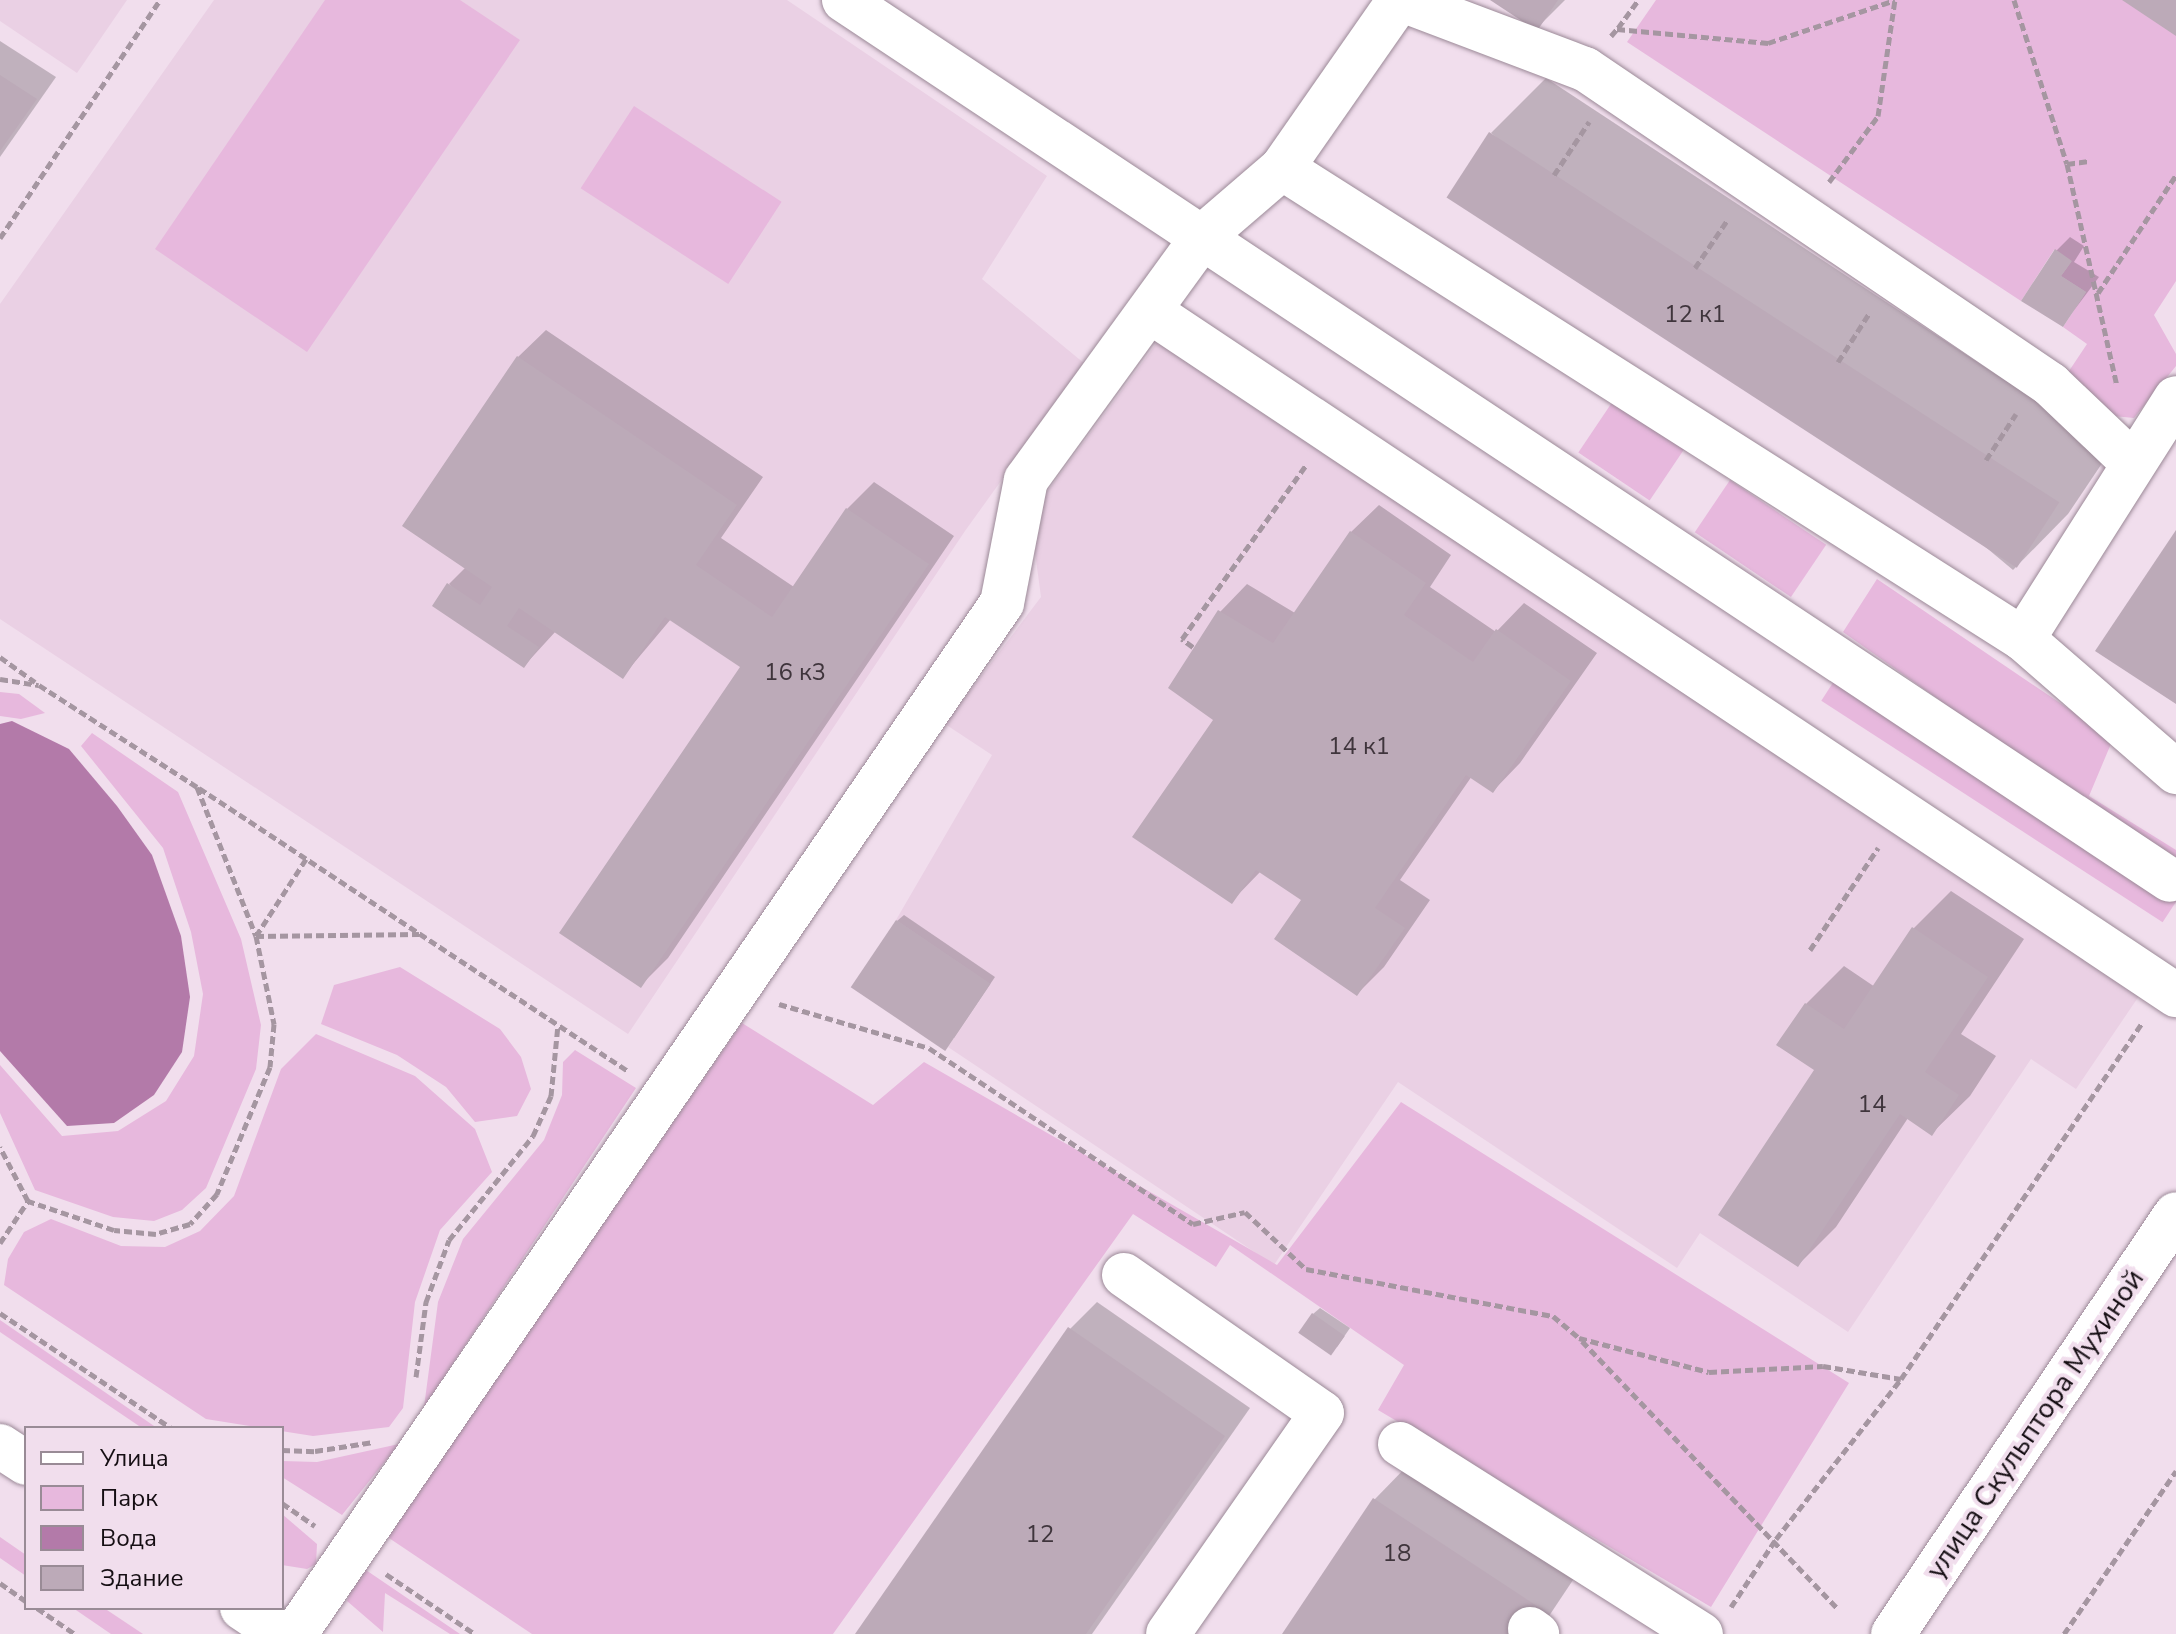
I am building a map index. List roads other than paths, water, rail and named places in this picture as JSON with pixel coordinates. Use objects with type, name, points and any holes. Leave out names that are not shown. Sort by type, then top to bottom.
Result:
[{"type":"street","points":[[844,0],[2170,880]]},
{"type":"street","points":[[295,1634],[1002,603],[1026,480],[1151,312],[1203,236],[1282,168],[1400,0],[1599,78],[2040,377],[2133,463]]},
{"type":"street","points":[[1282,168],[2023,639],[2176,772]]},
{"type":"street","points":[[1151,312],[2170,992]]},
{"type":"street","points":[[2023,639],[2176,398]]},
{"type":"street","name":"улица Скульптора Мухиной","points":[[1893,1634],[2176,1214]]},
{"type":"street","points":[[1124,1275],[1322,1413],[1168,1634]]},
{"type":"street","points":[[1400,1444],[1649,1620],[1715,1622]]},
{"type":"street","points":[[0,1446],[24,1462]]},
{"type":"street","points":[[245,1610],[281,1634]]},
{"type":"water","points":[[12,721],[69,749],[117,806],[152,855],[181,936],[190,997],[182,1052],[154,1095],[114,1123],[67,1126],[0,1051],[0,724]]}]
